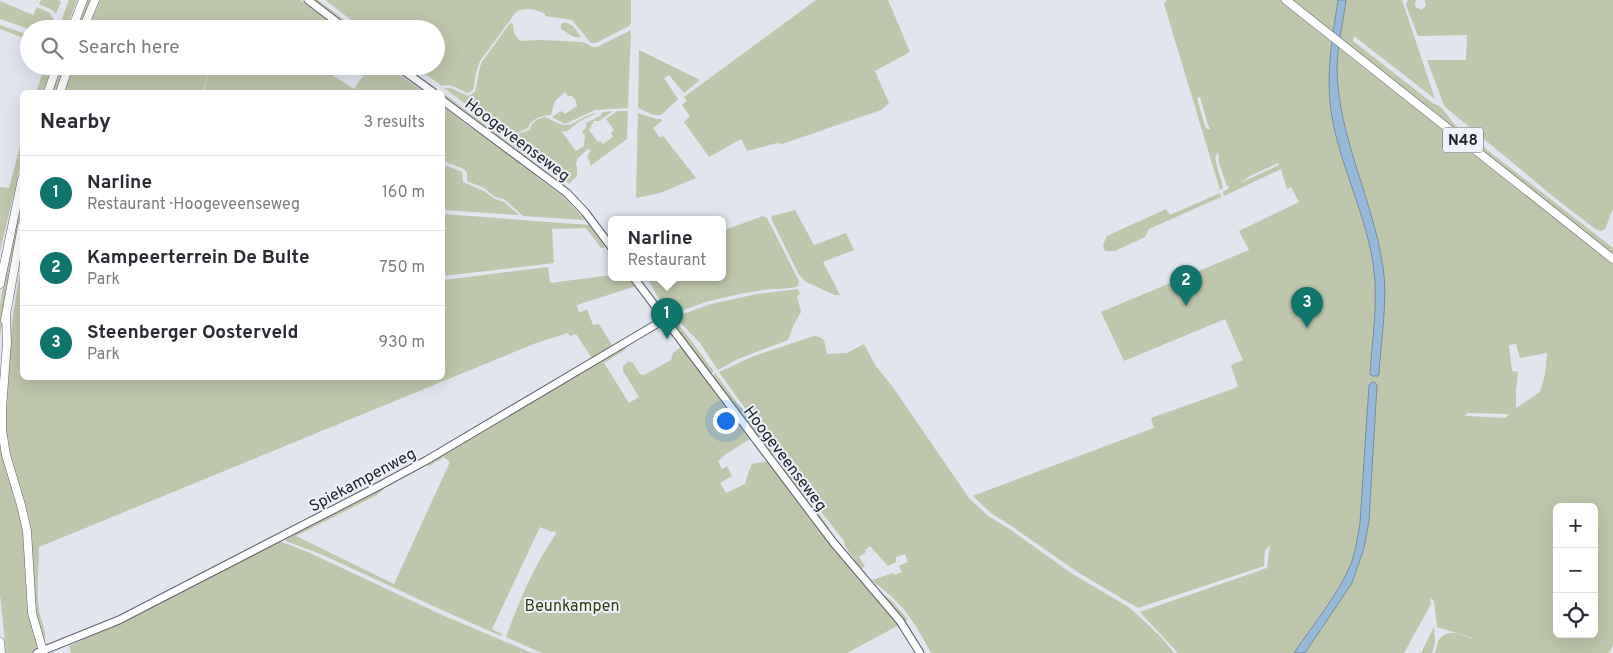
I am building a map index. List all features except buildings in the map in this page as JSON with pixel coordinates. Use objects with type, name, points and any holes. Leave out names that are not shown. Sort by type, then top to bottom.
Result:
[{"type":"highway","points":[[75,20],[83,0]]},
{"type":"highway","points":[[87,20],[96,0]]},
{"type":"highway","name":"N48","points":[[1286,0],[1613,259]]},
{"type":"highway","points":[[49,90],[55,75]]},
{"type":"highway","points":[[61,90],[66,75]]},
{"type":"highway","points":[[0,284],[20,189]]},
{"type":"highway","points":[[0,363],[20,237]]},
{"type":"highway","points":[[6,317],[7,343],[2,430],[6,455],[26,524],[32,613],[40,652]]},
{"type":"highway","points":[[0,642],[1,653]]},
{"type":"main road","points":[[308,0],[334,20]]},
{"type":"main road","points":[[409,75],[430,90]]},
{"type":"main road","name":"Hoogeveenseweg","points":[[445,102],[566,193],[585,212],[608,243]]},
{"type":"main road","name":"Hoogeveenseweg","points":[[636,281],[833,542],[904,625],[920,653]]},
{"type":"main road","name":"Spiekampenweg","points":[[40,652],[119,620],[379,486],[665,319]]},
{"type":"green space","points":[[41,0],[61,1],[56,14],[39,4]]},
{"type":"green space","points":[[69,0],[77,0],[69,20],[61,20]]},
{"type":"green space","points":[[87,0],[92,0],[84,20],[79,20]]},
{"type":"green space","points":[[100,0],[300,0],[328,20],[92,20]]},
{"type":"green space","points":[[308,0],[318,0],[344,20],[336,20]]},
{"type":"green space","points":[[325,0],[631,0],[631,23],[629,26],[596,43],[591,43],[572,20],[545,16],[541,12],[530,9],[516,12],[480,61],[473,90],[468,93],[452,86],[442,86],[427,75],[445,75],[445,20],[351,20]]},
{"type":"green space","points":[[816,0],[888,0],[910,52],[875,71],[889,103],[881,110],[782,144],[777,143],[747,151],[741,139],[709,157],[684,122],[690,116],[682,105],[687,101],[684,97]]},
{"type":"green space","points":[[1167,0],[1402,0],[1435,99],[1354,36],[1353,41],[1431,102],[1441,107],[1454,124],[1613,248],[1613,255],[1437,114],[1376,68],[1613,262],[1613,645],[1609,653],[1435,653],[1438,641],[1447,634],[1452,633],[1476,639],[1437,627],[1434,601],[1430,598],[1431,604],[1404,653],[1178,653],[1140,612],[1267,568],[1270,545],[1265,551],[1264,566],[1138,608],[1076,571],[991,513],[973,496],[1154,428],[1151,418],[1238,387],[1231,365],[1243,360],[1225,319],[1124,361],[1101,312],[1249,250],[1239,231],[1299,202],[1291,187],[1287,189],[1281,169],[1224,196],[1223,192],[1229,188],[1219,163],[1218,152],[1215,158],[1223,188],[1220,190],[1164,4]],"holes":[[[1200,97],[1208,125],[1210,129],[1207,129],[1205,126],[1197,98]],[[1278,163],[1279,165],[1240,183],[1250,176]],[[1516,344],[1520,358],[1547,353],[1545,375],[1540,392],[1516,408],[1518,372],[1512,371],[1509,345]],[[1467,413],[1508,414],[1506,418],[1465,416]]]},
{"type":"green space","points":[[1408,0],[1416,0],[1416,7],[1421,10],[1426,6],[1425,0],[1613,0],[1613,209],[1605,229],[1597,230],[1560,202],[1444,106],[1427,60],[1466,60],[1467,35],[1418,36],[1406,5]]},
{"type":"green space","points":[[0,1],[33,15],[37,7],[50,13],[54,20],[20,20],[20,26],[0,19]]},
{"type":"green space","points":[[565,22],[573,26],[581,37],[574,37],[561,29],[561,24]]},
{"type":"green space","points":[[510,23],[513,24],[514,33],[520,41],[582,42],[592,47],[597,47],[631,30],[628,108],[595,110],[565,124],[552,117],[561,111],[565,114],[577,106],[572,96],[568,96],[565,92],[555,101],[551,115],[534,120],[528,128],[519,132],[513,139],[444,88],[451,88],[468,96],[475,92],[482,62]]},
{"type":"green space","points":[[0,25],[20,32],[20,37],[0,29]]},
{"type":"green space","points":[[639,50],[700,80],[684,93],[669,75],[664,78],[678,99],[661,115],[653,115],[638,108]]},
{"type":"green space","points":[[42,75],[49,75],[44,90],[37,90]]},
{"type":"green space","points":[[58,75],[63,75],[58,90],[53,90]]},
{"type":"green space","points":[[71,75],[208,75],[204,90],[65,90]]},
{"type":"green space","points":[[208,75],[332,75],[354,89],[364,75],[400,75],[421,90],[204,90]]},
{"type":"green space","points":[[445,95],[567,187],[573,196],[445,100]]},
{"type":"green space","points":[[445,108],[534,170],[537,177],[563,196],[585,220],[523,216],[504,199],[495,197],[484,188],[467,181],[467,173],[464,169],[445,162]]},
{"type":"green space","points":[[613,111],[599,121],[594,121],[589,130],[598,142],[600,141],[603,144],[613,137],[611,133],[614,130],[606,119],[617,111],[628,111],[627,139],[590,166],[587,157],[591,150],[588,149],[577,159],[577,176],[569,184],[551,167],[515,140],[520,133],[530,130],[533,122],[545,117],[559,124],[568,125],[588,115],[597,113],[580,121],[566,132],[562,132],[576,151],[584,146],[585,136],[582,131],[586,128],[586,123],[600,116],[603,112]]},
{"type":"green space","points":[[638,113],[661,119],[662,121],[653,128],[660,138],[663,136],[696,178],[660,193],[636,198]]},
{"type":"green space","points":[[20,147],[20,168],[0,251],[0,187],[9,188]]},
{"type":"green space","points":[[445,165],[462,172],[463,182],[504,202],[519,215],[445,210]]},
{"type":"green space","points":[[1220,193],[1221,197],[1149,229],[1145,237],[1115,251],[1105,251],[1103,245],[1107,236],[1166,209],[1170,215]]},
{"type":"green space","points":[[20,202],[20,222],[0,337],[0,304]]},
{"type":"green space","points":[[795,210],[814,245],[846,233],[854,250],[823,262],[840,295],[835,295],[806,282],[799,275],[771,218],[772,216]]},
{"type":"green space","points":[[445,214],[589,225],[605,247],[601,248],[586,228],[552,229],[554,263],[445,276]]},
{"type":"green space","points":[[763,216],[767,218],[799,281],[798,286],[728,296],[705,302],[673,315],[659,299],[649,281],[726,281],[726,230]]},
{"type":"green space","points":[[548,267],[550,283],[608,276],[608,281],[632,281],[636,286],[577,305],[579,313],[587,309],[593,325],[599,324],[612,345],[592,358],[576,334],[570,336],[568,333],[536,343],[39,547],[38,602],[45,632],[44,644],[37,620],[33,590],[29,522],[8,449],[5,427],[5,393],[12,322],[20,272],[20,380],[445,380],[445,280]]},
{"type":"green space","points":[[798,289],[800,294],[797,296],[801,312],[788,340],[738,359],[718,370],[700,343],[675,317],[711,304],[757,294]]},
{"type":"green space","points":[[673,318],[714,372],[708,374],[669,322]]},
{"type":"green space","points":[[814,336],[824,340],[827,354],[847,353],[864,344],[875,365],[892,386],[969,498],[988,516],[1071,573],[1130,608],[1161,637],[1174,653],[931,653],[906,613],[893,598],[872,580],[902,572],[899,566],[908,562],[905,554],[896,557],[896,562],[888,566],[870,546],[859,557],[865,566],[861,569],[845,546],[844,541],[792,474],[719,372],[754,356]]},
{"type":"green space","name":"Beunkampen","points":[[624,345],[625,350],[604,363],[629,403],[639,397],[623,371],[623,366],[629,361],[633,363],[640,374],[644,375],[671,360],[673,353],[681,347],[750,439],[718,461],[722,469],[727,466],[732,476],[720,483],[726,493],[745,484],[752,464],[768,461],[839,555],[899,625],[847,653],[542,653],[506,637],[528,584],[556,534],[555,531],[552,532],[540,527],[492,629],[502,634],[501,636],[323,555],[286,541],[285,537],[384,486],[383,490],[375,496],[296,536],[394,584],[450,462],[444,457],[429,466],[426,463]]},
{"type":"green space","points":[[715,373],[774,453],[771,456],[712,378]]},
{"type":"green space","points":[[0,429],[21,510],[39,647],[33,653],[6,653],[0,594]]},
{"type":"green space","points":[[783,465],[829,528],[827,530],[779,468]]},
{"type":"green space","points":[[279,541],[310,553],[440,614],[532,653],[71,653],[69,646],[140,614]]},
{"type":"green space","points":[[880,592],[892,601],[908,620],[904,622]]},
{"type":"green space","points":[[1434,627],[1435,643],[1432,653],[1421,653]]},
{"type":"water","points":[[1338,0],[1346,0],[1337,62],[1339,96],[1350,145],[1372,218],[1383,267],[1385,292],[1384,320],[1378,376],[1370,374],[1375,297],[1371,251],[1336,136],[1330,102],[1330,58]]},
{"type":"water","points":[[1372,382],[1377,385],[1369,521],[1364,548],[1352,583],[1305,653],[1294,653],[1334,596],[1352,561],[1360,523],[1369,385]]},
{"type":"place","name":"Kampeerterrein De Bulte","points":[[1186,306]]},
{"type":"place","name":"Steenberger Oosterveld","points":[[1307,328]]},
{"type":"place","name":"Narline","points":[[667,339]]}]
